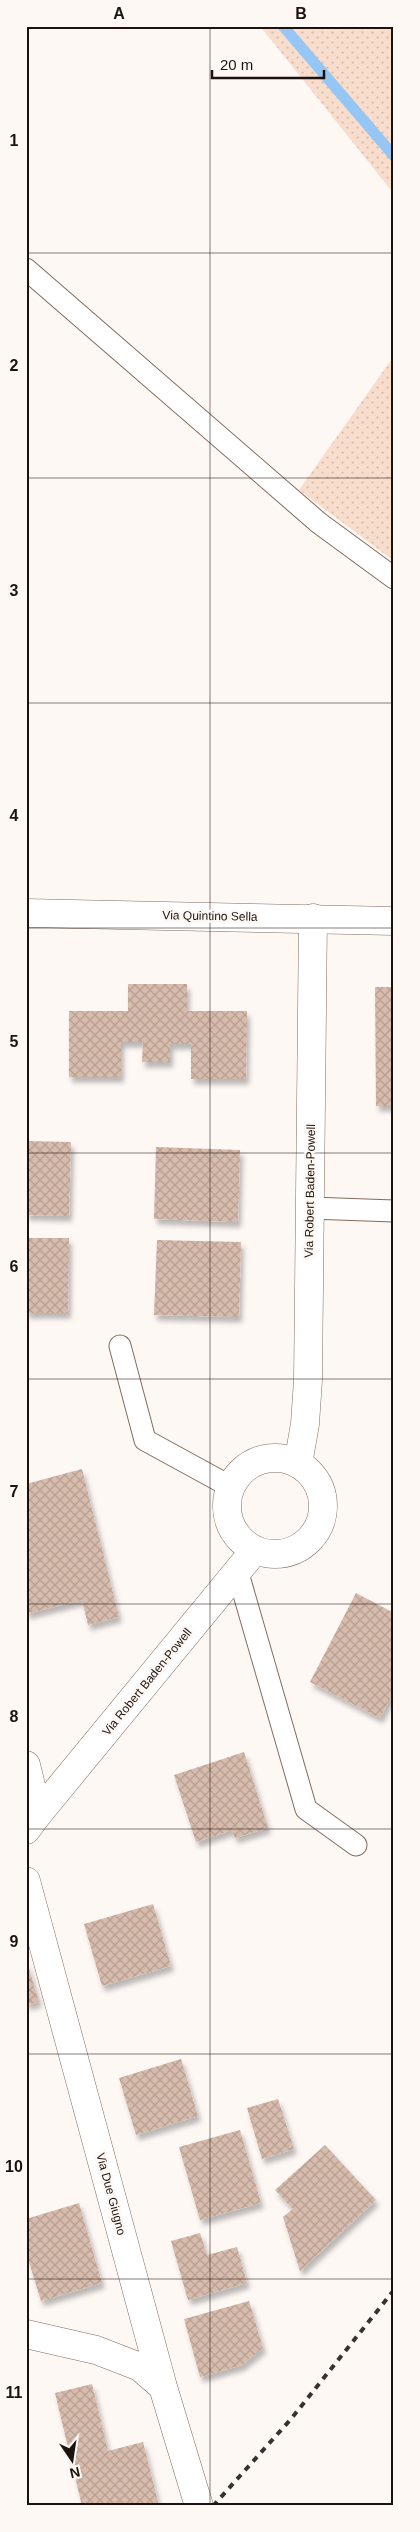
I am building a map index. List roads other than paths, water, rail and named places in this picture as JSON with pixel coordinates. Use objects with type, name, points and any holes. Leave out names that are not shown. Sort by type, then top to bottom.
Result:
[{"type":"street","name":"Via Quintino Sella","points":[[26,913],[394,921]]},
{"type":"street","name":"Via Robert Baden-Powell","points":[[298,1464],[305,1424],[308,1380],[313,918]]},
{"type":"street","points":[[270,1458],[298,1464],[313,1477],[321,1492],[323,1509],[318,1529],[298,1548],[284,1553],[269,1554],[255,1550],[242,1542],[233,1530],[228,1516],[227,1501],[231,1487],[240,1473],[253,1463],[270,1458]]},
{"type":"street","name":"Via Robert Baden-Powell","points":[[32,1822],[255,1550]]},
{"type":"street","points":[[26,1766],[32,1822]]},
{"type":"street","name":"Via Due Giugno","points":[[26,1882],[163,2387],[199,2506]]},
{"type":"street","points":[[26,2334],[96,2350],[122,2360],[140,2367],[163,2387]]},
{"type":"lane","points":[[26,269],[319,523],[394,578]]},
{"type":"lane","points":[[310,1208],[394,1211]]},
{"type":"lane","points":[[120,1346],[145,1440],[231,1487]]},
{"type":"lane","points":[[237,1570],[306,1809],[356,1845]]},
{"type":"waterway","points":[[283,26],[394,156]]},
{"type":"railway","points":[[213,2506],[291,2419],[394,2290]]}]
